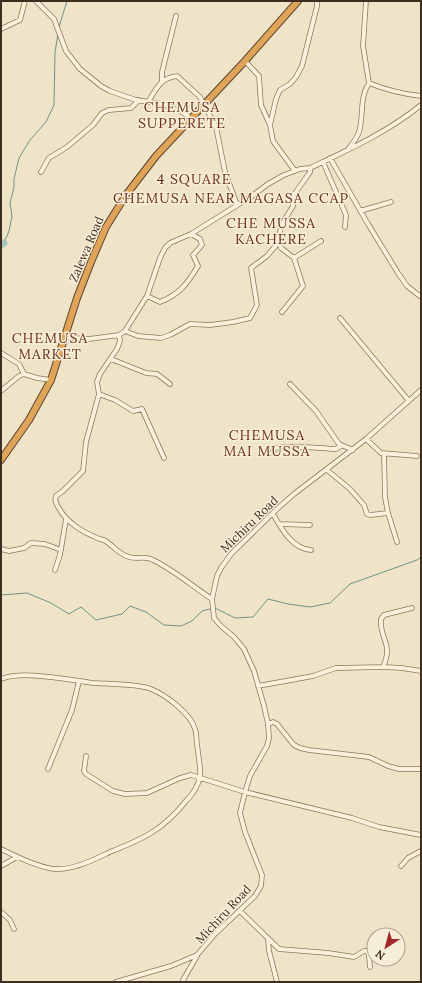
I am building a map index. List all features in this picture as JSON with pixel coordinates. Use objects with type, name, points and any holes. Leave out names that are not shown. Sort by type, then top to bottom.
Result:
[{"type":"highway","name":"Zalewa Road","points":[[1,460],[29,420],[50,380],[64,336],[91,262],[113,215],[146,167],[204,103],[245,61],[298,1]]},
{"type":"street","points":[[1,29],[20,20],[25,1]]},
{"type":"street","points":[[36,1],[54,19],[63,47],[80,69],[103,87],[139,100],[163,104],[182,112],[191,118]]},
{"type":"street","points":[[270,125],[276,99],[280,90],[290,84],[302,66],[317,1]]},
{"type":"street","points":[[349,149],[356,140],[359,131],[363,98],[365,89],[369,83],[363,46],[366,1]]},
{"type":"street","points":[[162,81],[162,72],[176,16]]},
{"type":"street","points":[[245,61],[259,76],[262,105],[270,125],[274,141],[295,171]]},
{"type":"street","points":[[148,102],[162,81],[169,77],[177,76],[200,97],[216,127],[227,177],[237,205]]},
{"type":"street","points":[[369,83],[387,90],[408,95],[421,96]]},
{"type":"street","points":[[41,172],[49,158],[67,147],[93,125],[102,113],[109,110],[131,108],[139,100]]},
{"type":"street","points":[[64,336],[89,339],[118,335],[125,331],[147,296],[160,258],[165,248],[170,244],[191,234],[252,196],[268,184],[295,171],[310,168],[349,149],[392,126],[421,105]]},
{"type":"street","points":[[330,158],[398,273],[407,286],[421,297]]},
{"type":"street","points":[[323,162],[346,215],[345,228]]},
{"type":"street","points":[[282,312],[285,306],[302,289],[303,286],[294,258],[283,251],[278,243],[278,236],[281,227],[293,206],[293,196],[310,172],[310,168]]},
{"type":"street","points":[[360,211],[391,202]]},
{"type":"street","points":[[147,296],[160,302],[170,298],[182,290],[187,283],[198,266],[193,255],[202,245],[200,239],[191,234]]},
{"type":"street","points":[[294,258],[321,241]]},
{"type":"street","points":[[125,331],[138,336],[161,338],[170,335],[190,324],[210,325],[250,318],[257,305],[251,268],[267,256],[278,243]]},
{"type":"street","points":[[340,318],[409,401]]},
{"type":"street","points":[[118,335],[120,341],[117,349],[98,379],[97,385],[99,394],[86,442],[83,470],[55,498],[56,503],[66,519],[92,536],[105,541],[126,556],[134,558],[146,557],[154,560],[169,568],[212,599]]},
{"type":"street","points":[[1,353],[19,364],[24,374]]},
{"type":"street","points":[[111,359],[146,374],[157,374],[170,384]]},
{"type":"street","points":[[1,391],[19,376],[24,374],[50,380]]},
{"type":"street","points":[[290,384],[316,411],[341,446],[352,450]]},
{"type":"street","name":"Michiru Road","points":[[116,982],[171,966],[197,955],[215,934],[258,892],[262,881],[262,875],[240,813],[250,776],[267,746],[269,738],[268,724],[254,671],[244,649],[214,618],[212,599],[217,576],[226,560],[294,494],[366,439],[421,390]]},
{"type":"street","points":[[99,394],[115,400],[133,411],[142,409],[164,458]]},
{"type":"street","points":[[366,439],[379,452],[384,454],[416,456]]},
{"type":"street","points":[[272,453],[275,448],[282,447],[299,446],[336,449],[341,446]]},
{"type":"street","points":[[384,454],[385,497],[388,513],[397,542]]},
{"type":"street","points":[[327,470],[350,489],[364,505],[367,514],[388,513]]},
{"type":"street","points":[[273,514],[285,534],[295,543],[307,550],[312,550]]},
{"type":"street","points":[[55,570],[61,550],[66,519]]},
{"type":"street","points":[[279,524],[310,525]]},
{"type":"street","points":[[1,549],[9,551],[24,548],[30,543],[45,544],[61,550]]},
{"type":"street","points":[[383,667],[387,659],[388,651],[381,619],[384,616],[412,608]]},
{"type":"street","points":[[258,686],[313,676],[336,668],[383,667],[421,671]]},
{"type":"street","points":[[1,679],[18,675],[149,688],[168,698],[190,719],[196,730],[200,777],[190,797],[170,820],[142,839],[87,862],[66,868],[49,868],[16,857],[1,849]]},
{"type":"street","points":[[48,769],[72,710],[79,681]]},
{"type":"street","points":[[268,724],[273,722],[277,724],[294,745],[300,748],[369,757],[388,766],[399,769],[421,769]]},
{"type":"street","points":[[86,756],[84,771],[86,774],[113,791],[125,794],[147,793],[186,776],[200,777],[245,792],[352,818],[379,827],[421,835]]},
{"type":"street","points":[[401,866],[408,858],[421,851]]},
{"type":"street","points":[[1,866],[16,857]]},
{"type":"street","points":[[240,911],[268,940],[276,947],[284,950],[328,953],[354,957],[366,951]]},
{"type":"street","points":[[1,912],[10,920],[14,929]]},
{"type":"street","points":[[268,940],[269,951],[277,982]]},
{"type":"street","points":[[183,981],[197,955]]},
{"type":"waterway","points":[[59,27],[67,1]]},
{"type":"waterway","points":[[4,243],[9,231],[12,216],[10,203],[19,158],[30,140],[46,122],[54,105],[55,52],[58,34]]},
{"type":"waterway","points":[[215,608],[235,618],[253,617],[268,599],[310,607],[330,603],[350,584],[417,560],[421,557]]},
{"type":"waterway","points":[[1,595],[27,593],[51,603],[69,614],[81,607],[96,620],[122,614],[130,606],[146,612],[164,625],[181,626],[192,621],[202,611],[210,609]]},
{"type":"district","name":"CHEMUSA SUPPERETE","points":[[182,116]]},
{"type":"district","name":"4 SQUARE","points":[[194,179]]},
{"type":"district","name":"CHEMUSA NEAR MAGASA CCAP","points":[[231,198]]},
{"type":"district","name":"CHE MUSSA KACHERE","points":[[271,232]]},
{"type":"district","name":"CHEMUSA MARKET","points":[[50,346]]},
{"type":"district","name":"CHEMUSA MAI MUSSA","points":[[267,444]]}]
